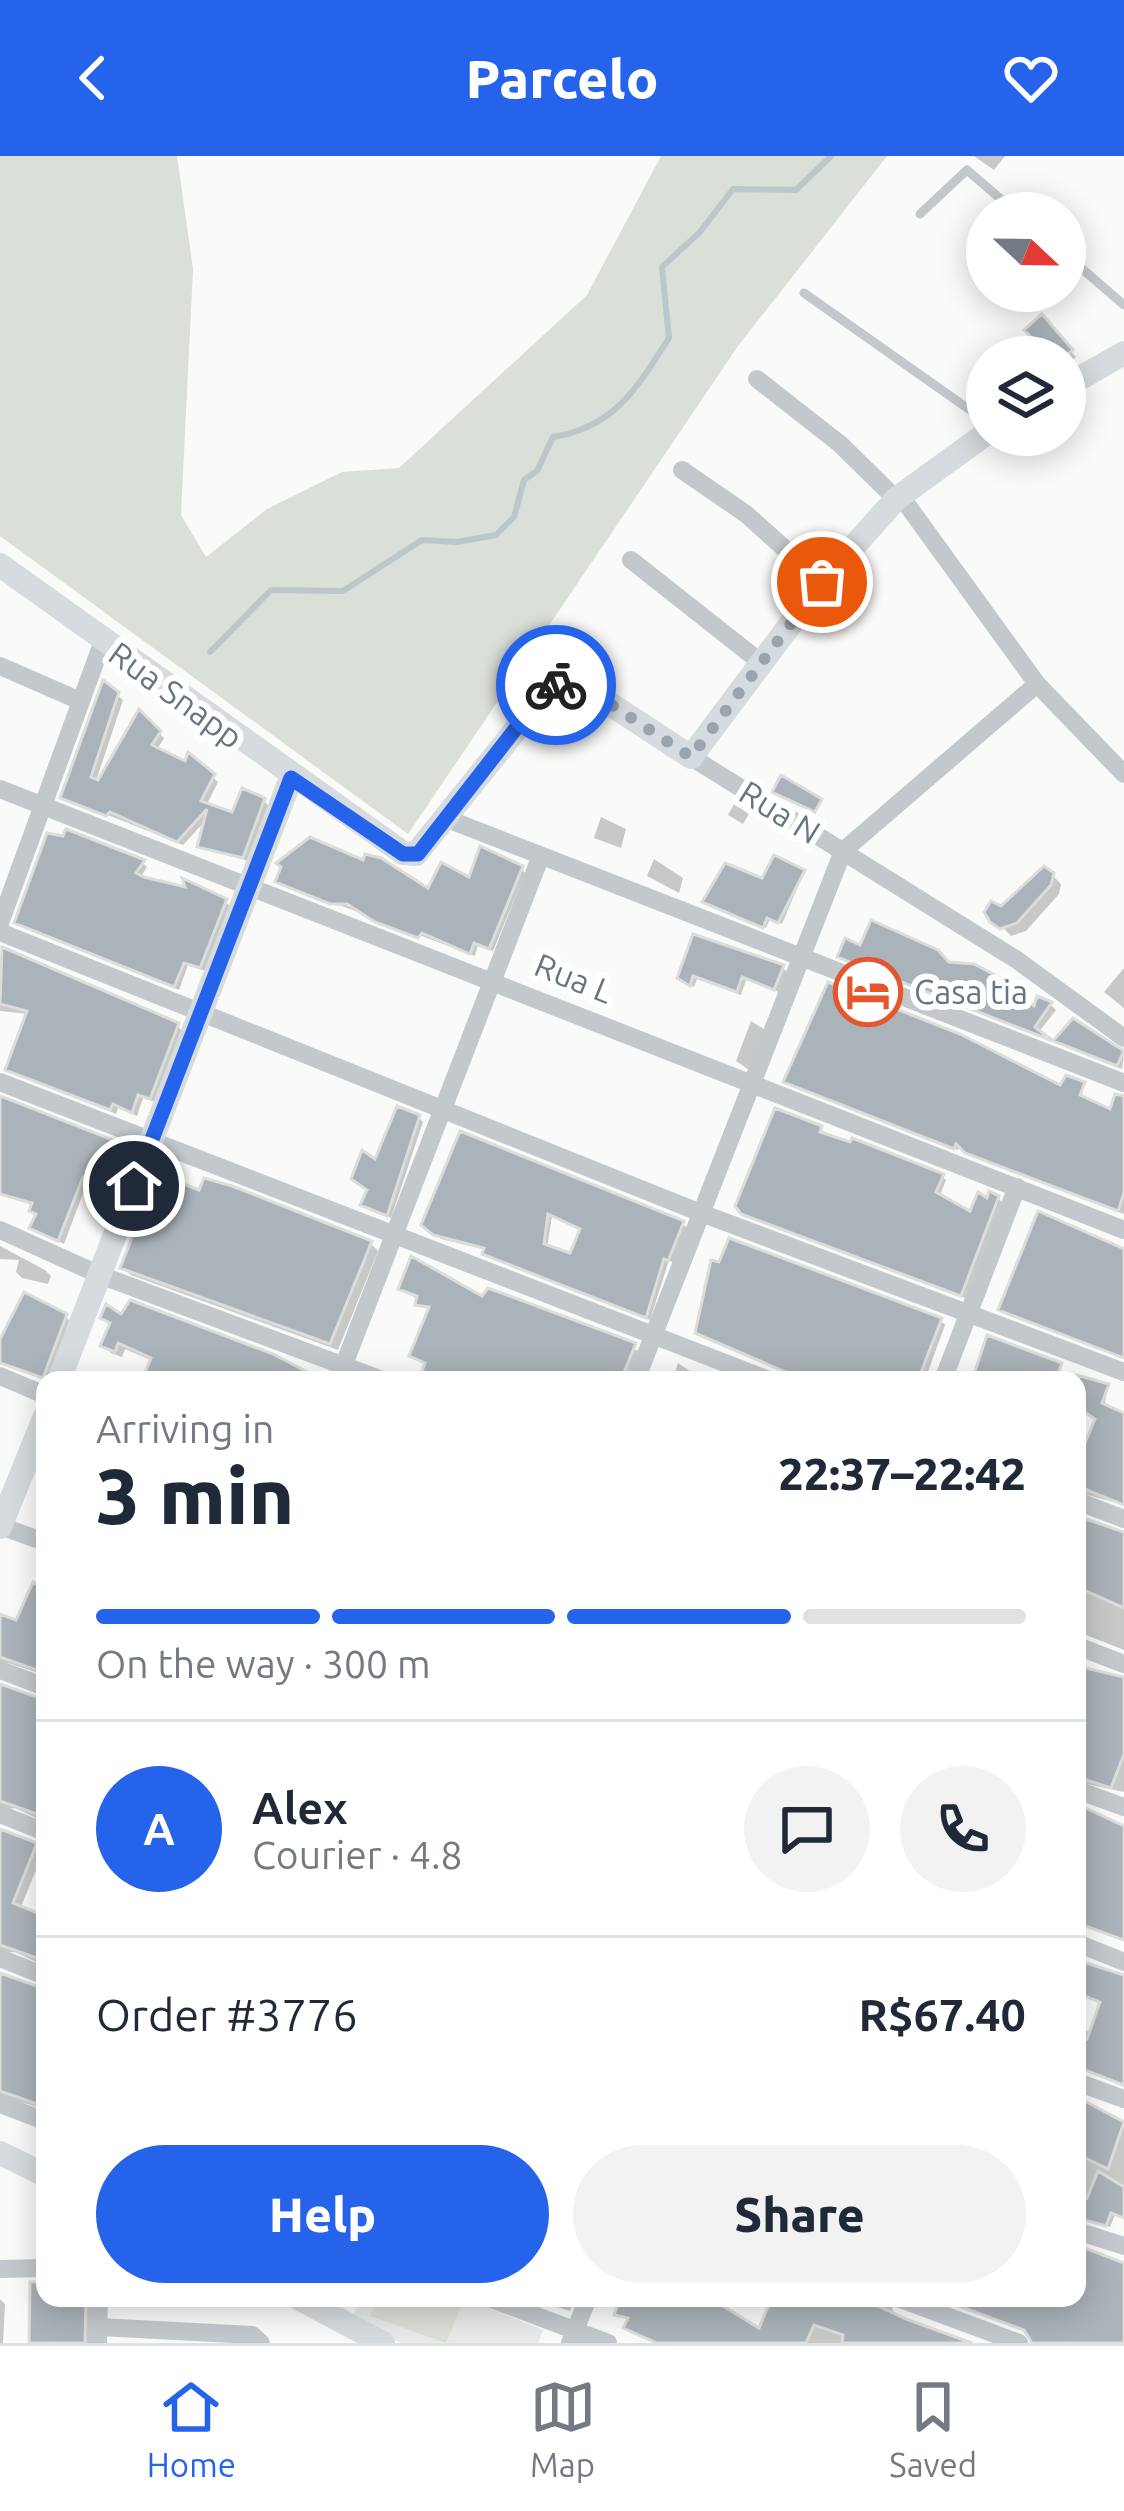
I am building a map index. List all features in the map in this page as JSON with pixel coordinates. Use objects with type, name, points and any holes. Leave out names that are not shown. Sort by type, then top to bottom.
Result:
[{"type":"main road","points":[[1086,375],[1124,353]]},
{"type":"main road","points":[[691,757],[822,582],[898,497],[966,449]]},
{"type":"main road","name":"Rua Snapp","points":[[0,566],[291,778],[403,854],[416,854]]},
{"type":"main road","name":"Rua N","points":[[416,854],[551,686],[575,681],[691,757]]},
{"type":"main road","points":[[63,1371],[291,778]]},
{"type":"main road","points":[[0,1526],[36,1439]]},
{"type":"main road","points":[[0,2153],[36,2171]]},
{"type":"main road","points":[[315,2307],[383,2343]]},
{"type":"street","points":[[757,380],[840,444],[898,497],[1037,684],[1124,774]]},
{"type":"street","points":[[682,470],[746,514],[822,582]]},
{"type":"street","points":[[631,560],[759,661]]},
{"type":"street","points":[[0,923],[103,641]]},
{"type":"street","points":[[0,666],[78,700]]},
{"type":"street","points":[[639,1371],[843,851],[1037,684]]},
{"type":"street","name":"Rua N","points":[[691,757],[1018,960],[1124,1038]]},
{"type":"street","name":"Rua L","points":[[0,789],[491,977],[1124,1230]]},
{"type":"street","points":[[445,818],[540,859],[1124,1083]]},
{"type":"street","points":[[342,1371],[540,859]]},
{"type":"street","points":[[0,932],[701,1213],[1124,1372]]},
{"type":"street","points":[[0,1082],[747,1371]]},
{"type":"street","points":[[947,1371],[1017,1187]]},
{"type":"street","points":[[0,1230],[336,1371]]},
{"type":"street","points":[[0,1376],[36,1391]]},
{"type":"street","points":[[1086,1504],[1124,1519]]},
{"type":"street","points":[[0,1526],[36,1539]]},
{"type":"street","points":[[1086,1649],[1124,1664]]},
{"type":"street","points":[[0,1670],[36,1684]]},
{"type":"street","points":[[1086,1793],[1124,1807]]},
{"type":"street","points":[[0,1814],[36,1828]]},
{"type":"street","points":[[1086,1947],[1124,1962]]},
{"type":"street","points":[[0,1958],[36,1972]]},
{"type":"street","points":[[1086,2085],[1124,2099]]},
{"type":"street","points":[[0,2104],[36,2115]]},
{"type":"street","points":[[1086,2234],[1124,2246]]},
{"type":"street","points":[[0,2269],[36,2268]]},
{"type":"street","points":[[508,2307],[572,2337],[608,2343]]},
{"type":"street","points":[[572,2337],[584,2307]]},
{"type":"street","points":[[922,2307],[1018,2343]]},
{"type":"street","points":[[98,2335],[256,2339]]},
{"type":"lane","points":[[920,214],[967,170],[993,192]]},
{"type":"lane","points":[[1086,272],[1124,305]]},
{"type":"lane","points":[[804,293],[966,407]]},
{"type":"shaded area","points":[[0,156],[177,156],[193,269],[181,515],[206,557],[267,509],[342,472],[399,468],[587,295],[661,156],[887,156],[738,346],[408,834],[0,536]]},
{"type":"shaded area","points":[[357,2307],[487,2307],[543,2330],[538,2343],[400,2343],[352,2317]]},
{"type":"shaded area","points":[[374,2307],[461,2307],[446,2343],[370,2316]]},
{"type":"building","points":[[1042,314],[1061,336],[1030,336],[1024,330]]},
{"type":"building","points":[[103,680],[119,692],[91,777],[98,780],[139,709],[161,731],[152,745],[185,761],[188,752],[215,774],[201,801],[232,812],[242,788],[265,798],[243,858],[197,847],[207,809],[177,842],[110,812],[106,816],[60,798]]},
{"type":"building","points":[[781,775],[822,799],[815,812],[772,792]]},
{"type":"building","points":[[66,829],[145,860],[136,873],[144,877],[185,887],[182,878],[227,899],[200,968],[184,963],[174,987],[14,923],[47,833],[63,836]]},
{"type":"building","points":[[310,837],[363,860],[365,854],[381,858],[428,888],[441,862],[469,877],[480,846],[523,866],[489,949],[474,943],[470,954],[422,933],[418,938],[375,922],[347,904],[330,904],[275,882],[281,867],[276,863]]},
{"type":"building","points":[[774,855],[805,870],[778,923],[767,918],[763,928],[702,902],[725,863],[762,878]]},
{"type":"building","points":[[1044,866],[1054,873],[1051,885],[1017,923],[1000,929],[990,922],[984,912],[991,901],[1001,906]]},
{"type":"building","points":[[871,920],[938,950],[949,962],[974,964],[1008,982],[1034,1006],[1037,996],[1052,1002],[1035,1027],[1053,1041],[837,957],[845,938],[860,945]]},
{"type":"building","points":[[693,934],[784,965],[774,990],[742,977],[737,992],[693,976],[690,986],[677,978]]},
{"type":"building","points":[[2,947],[179,1023],[150,1099],[138,1095],[132,1113],[113,1104],[110,1110],[5,1070],[27,1011],[0,1004]]},
{"type":"building","points":[[828,982],[960,1034],[1060,1085],[1066,1075],[1085,1082],[1080,1095],[1110,1109],[1115,1094],[1124,1096],[1124,1193],[1118,1211],[965,1153],[956,1144],[954,1149],[783,1082]]},
{"type":"building","points":[[1073,1018],[1124,1051],[1117,1066],[1053,1041]]},
{"type":"building","points":[[0,1096],[131,1147],[116,1186],[83,1177],[58,1241],[29,1228],[36,1214],[29,1211],[32,1203],[0,1194]]},
{"type":"building","points":[[397,1106],[420,1115],[387,1216],[360,1205],[367,1190],[351,1179],[362,1150],[375,1159]]},
{"type":"building","points":[[775,1108],[822,1126],[820,1132],[850,1142],[852,1138],[944,1174],[936,1192],[970,1211],[978,1192],[987,1198],[989,1191],[999,1196],[961,1296],[741,1214],[735,1206]]},
{"type":"building","points":[[460,1131],[684,1221],[668,1261],[664,1259],[646,1318],[482,1254],[484,1248],[433,1235],[421,1225]],"holes":[[[548,1214],[580,1229],[570,1253],[544,1244]]]},
{"type":"building","points":[[161,1162],[169,1165],[164,1177],[199,1190],[204,1178],[232,1186],[372,1241],[330,1344],[120,1268],[135,1230],[145,1234],[159,1196],[149,1192]]},
{"type":"building","points":[[1038,1211],[1124,1249],[1124,1358],[998,1310]]},
{"type":"building","points":[[729,1238],[942,1318],[921,1371],[783,1371],[695,1333],[711,1260],[719,1262]]},
{"type":"building","points":[[411,1256],[482,1296],[488,1288],[636,1343],[625,1371],[422,1371],[425,1363],[409,1356],[429,1307],[415,1305],[417,1296],[398,1289]]},
{"type":"building","points":[[24,1292],[67,1314],[46,1371],[36,1371],[36,1376],[0,1363],[0,1339]]},
{"type":"building","points":[[130,1300],[306,1371],[146,1371],[151,1358],[118,1343],[115,1352],[100,1346],[110,1323],[100,1318],[106,1304],[121,1314]]},
{"type":"building","points":[[987,1335],[1062,1363],[1059,1371],[975,1371]]},
{"type":"building","points":[[1086,1378],[1109,1384],[1102,1403],[1124,1413],[1124,1505],[1086,1490],[1086,1441],[1095,1419],[1086,1413]]},
{"type":"building","points":[[1086,1519],[1124,1532],[1124,1608],[1086,1591]]},
{"type":"building","points":[[36,1583],[36,1670],[0,1657],[0,1614],[16,1620]]},
{"type":"building","points":[[1086,1668],[1124,1677],[1124,1754],[1111,1788],[1086,1780]]},
{"type":"building","points":[[0,1684],[36,1697],[36,1814],[0,1801]]},
{"type":"building","points":[[1086,1808],[1124,1826],[1124,1940],[1086,1926]]},
{"type":"building","points":[[0,1829],[36,1843],[13,1903],[36,1912],[36,1958],[0,1945]]},
{"type":"building","points":[[1086,1963],[1124,1975],[1124,2085],[1086,2070],[1086,2038],[1100,2002],[1086,1997]]},
{"type":"building","points":[[0,1973],[36,1986],[36,2104],[0,2091]]},
{"type":"building","points":[[1086,2102],[1124,2122],[1108,2169],[1086,2158]]},
{"type":"building","points":[[1098,2171],[1124,2187],[1124,2218],[1111,2213],[1106,2226],[1086,2220],[1087,2198]]},
{"type":"building","points":[[1086,2248],[1124,2263],[1124,2343],[1032,2343],[1024,2330],[961,2307],[1086,2307]]},
{"type":"building","points":[[30,2282],[36,2282],[36,2307],[86,2307],[85,2343],[29,2343]]},
{"type":"building","points":[[617,2307],[725,2307],[759,2328],[768,2307],[880,2307],[972,2343],[842,2343],[843,2335],[814,2325],[806,2343],[657,2343],[623,2328],[628,2318],[614,2315]]},
{"type":"waterway","points":[[210,652],[271,590],[343,591],[422,540],[457,542],[496,535],[514,517],[524,480],[537,471],[553,437],[609,414],[635,389],[669,338],[662,267],[700,232],[733,189],[796,190],[831,156]]},
{"type":"way so far","points":[[556,685],[575,681],[691,757],[822,582]]},
{"type":"place","name":"Casa tia","points":[[868,992]]},
{"type":"route","points":[[134,1186],[291,778],[403,854],[418,854],[542,695],[556,685]]}]
